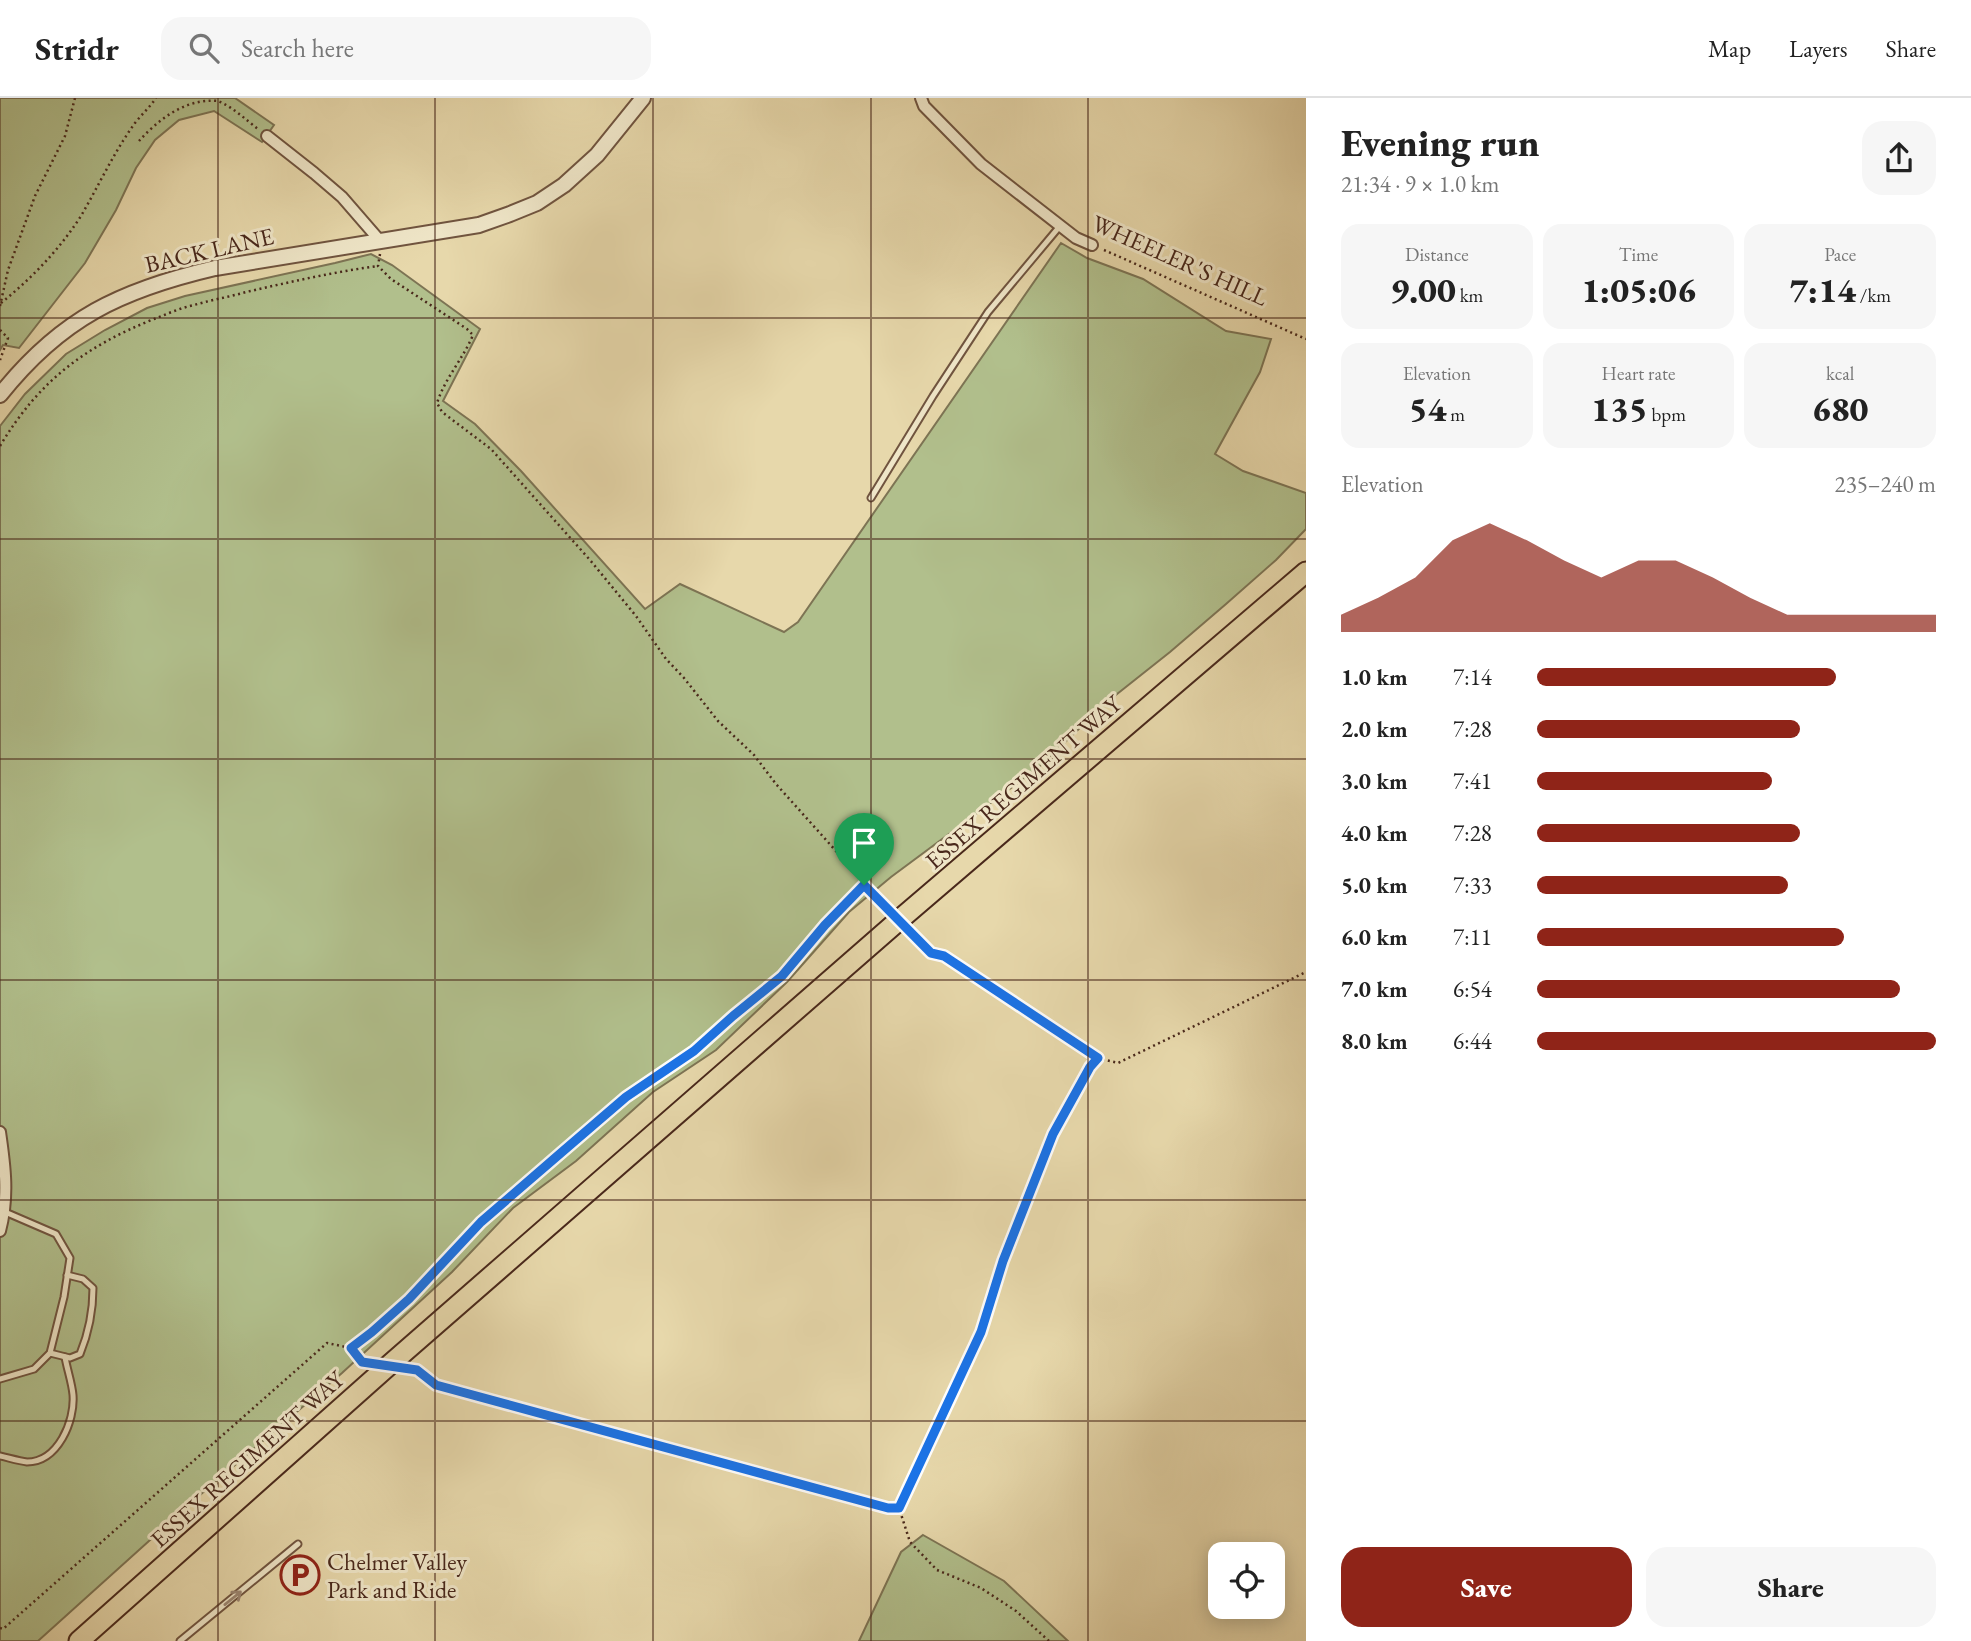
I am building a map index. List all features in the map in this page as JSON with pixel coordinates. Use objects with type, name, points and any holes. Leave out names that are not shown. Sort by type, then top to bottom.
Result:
[{"type":"highway","name":"ESSEX REGIMENT WAY","points":[[79,1641],[387,1367],[898,921],[1306,572]]},
{"type":"street","name":"BACK LANE","points":[[0,395],[30,360],[73,324],[106,304],[144,287],[215,268],[479,225],[537,203],[564,185],[597,155],[643,98]]},
{"type":"street","name":"WHEELER'S HILL","points":[[921,98],[925,106],[981,164],[1076,238],[1092,245]]},
{"type":"street","points":[[267,136],[342,197],[381,242]]},
{"type":"street","points":[[0,1132],[7,1181],[5,1212],[0,1231]]},
{"type":"lane","points":[[871,498],[988,312],[1060,226]]},
{"type":"lane","points":[[0,1378],[34,1369],[50,1353],[70,1258],[55,1234],[5,1212]]},
{"type":"lane","points":[[50,1353],[70,1358],[80,1354],[88,1334],[93,1288],[83,1279],[67,1275]]},
{"type":"lane","points":[[0,1456],[28,1462],[41,1459],[55,1448],[66,1433],[73,1412],[73,1393],[65,1357]]},
{"type":"lane","points":[[180,1641],[298,1544]]},
{"type":"path","points":[[1,304],[8,270],[35,196],[65,136],[75,98]]},
{"type":"path","points":[[1,304],[55,252],[79,219],[114,155],[156,98]]},
{"type":"path","points":[[187,98],[191,102]]},
{"type":"path","points":[[139,141],[167,113],[183,103],[201,100],[216,101],[229,107],[267,136]]},
{"type":"path","points":[[378,266],[381,242]]},
{"type":"path","name":"WHEELER'S HILL","points":[[1092,245],[1306,339]]},
{"type":"path","points":[[0,446],[46,384],[68,365],[123,331],[192,305],[311,276],[378,266]]},
{"type":"path","points":[[378,266],[391,279],[473,335],[466,352],[442,390],[437,403],[442,412],[491,449],[582,550],[636,616],[666,659],[718,721],[754,755],[864,885],[931,953],[944,956],[1098,1058],[1118,1063],[1306,972]]},
{"type":"path","points":[[0,330],[8,338],[0,360]]},
{"type":"path","points":[[351,1348],[409,1299],[481,1222],[562,1152],[626,1097],[694,1051],[782,976],[825,925],[864,885]]},
{"type":"path","points":[[1049,1641],[1016,1611],[981,1588],[937,1570],[910,1542],[899,1508],[981,1332],[1003,1261],[1053,1134],[1090,1067],[1098,1058]]},
{"type":"path","points":[[0,1628],[3,1629],[327,1343],[351,1348],[362,1362],[417,1370],[436,1385],[888,1508],[899,1508]]},
{"type":"green space","points":[[0,98],[235,98],[274,125],[262,142],[214,111],[179,120],[155,140],[136,168],[116,210],[85,263],[19,348],[3,345],[0,350]]},
{"type":"green space","points":[[1061,243],[1087,258],[1143,279],[1226,331],[1271,339],[1260,372],[1215,454],[1243,471],[1306,493],[1306,529],[1226,604],[1107,702],[1038,768],[891,877],[849,912],[787,982],[716,1050],[653,1092],[576,1161],[513,1208],[452,1272],[342,1373],[200,1495],[38,1641],[0,1641],[0,426],[25,394],[66,354],[147,308],[185,296],[371,254],[392,265],[480,329],[443,401],[475,424],[521,471],[645,609],[680,584],[784,632],[798,622]]},
{"type":"green space","points":[[923,1535],[1004,1581],[1068,1641],[859,1641],[901,1552]]},
{"type":"place","name":"Chelmer Valley Park and Ride","points":[[300,1575]]},
{"type":"route","points":[[864,885],[931,953],[944,956],[1098,1058],[1090,1067],[1053,1134],[1003,1261],[981,1332],[899,1508],[888,1508],[436,1385],[417,1370],[362,1362],[351,1348],[409,1299],[481,1222],[626,1097],[694,1051],[782,976],[825,925],[864,885]]}]
